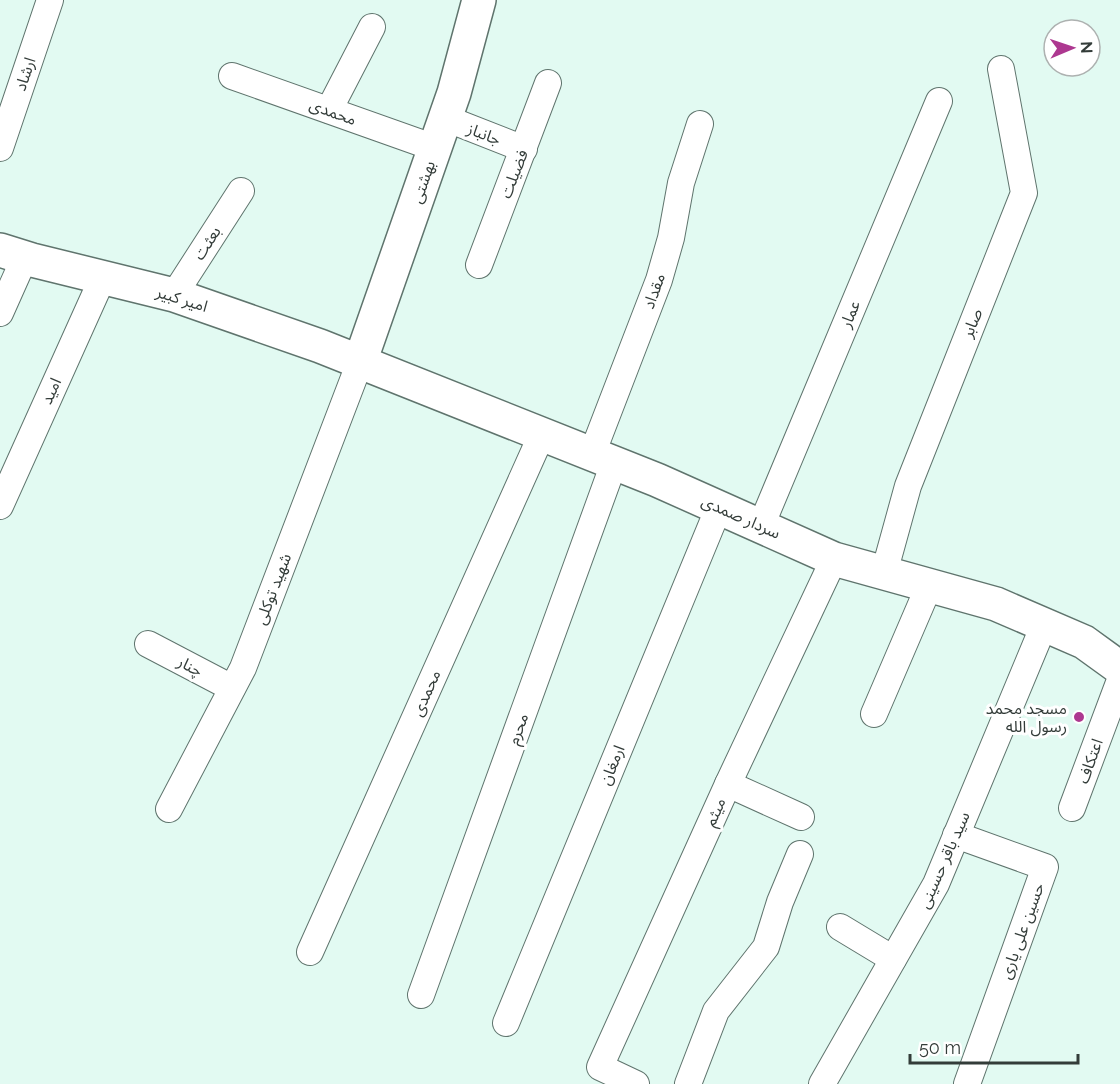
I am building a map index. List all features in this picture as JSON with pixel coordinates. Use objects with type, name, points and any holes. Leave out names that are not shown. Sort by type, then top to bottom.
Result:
[{"type":"street","name":"ارشاد","points":[[0,148],[50,0]]},
{"type":"street","name":"بهشتی","points":[[360,362],[440,133],[479,0]]},
{"type":"street","points":[[329,110],[372,27]]},
{"type":"street","name":"صابر","points":[[884,573],[908,486],[1024,193],[1001,69]]},
{"type":"street","name":"محمدی","points":[[232,76],[329,110],[440,133]]},
{"type":"street","name":"فضیلت","points":[[479,265],[549,83]]},
{"type":"street","name":"عمار","points":[[761,526],[939,101]]},
{"type":"street","name":"مقداد","points":[[603,458],[659,280],[671,238],[681,183],[700,124]]},
{"type":"street","name":"جانباز","points":[[440,133],[524,149]]},
{"type":"street","name":"بعثت","points":[[174,295],[240,191]]},
{"type":"street","points":[[0,313],[12,254]]},
{"type":"street","name":"امیر کبیر","points":[[12,254],[174,295],[360,362]]},
{"type":"street","name":"امید","points":[[0,506],[103,277]]},
{"type":"street","name":"سردار صمدی","points":[[360,362],[657,480],[834,559],[996,604],[1084,642],[1116,661]]},
{"type":"street","name":"شهید توکلی","points":[[169,809],[243,668],[360,362]]},
{"type":"street","name":"محمدی","points":[[310,952],[542,434]]},
{"type":"street","name":"محرم","points":[[421,995],[603,458]]},
{"type":"street","name":"ارمغان","points":[[506,1023],[719,507]]},
{"type":"street","name":"میثم","points":[[636,1084],[600,1067],[728,784],[834,559]]},
{"type":"street","points":[[874,714],[929,586]]},
{"type":"street","name":"سید باقر حسینی","points":[[822,1084],[936,884],[1044,625]]},
{"type":"street","name":"چنار","points":[[148,644],[232,688]]},
{"type":"street","name":"اعتکاف","points":[[1072,808],[1116,661]]},
{"type":"street","points":[[728,784],[801,817]]},
{"type":"street","name":"حسین علی یاری","points":[[956,835],[1045,867],[967,1084]]},
{"type":"street","points":[[688,1084],[716,1011],[766,947],[780,902],[800,854]]},
{"type":"street","points":[[840,927],[893,959]]},
{"type":"place","name":"مسجد محمد رسول الله","points":[[1079,717]]}]
